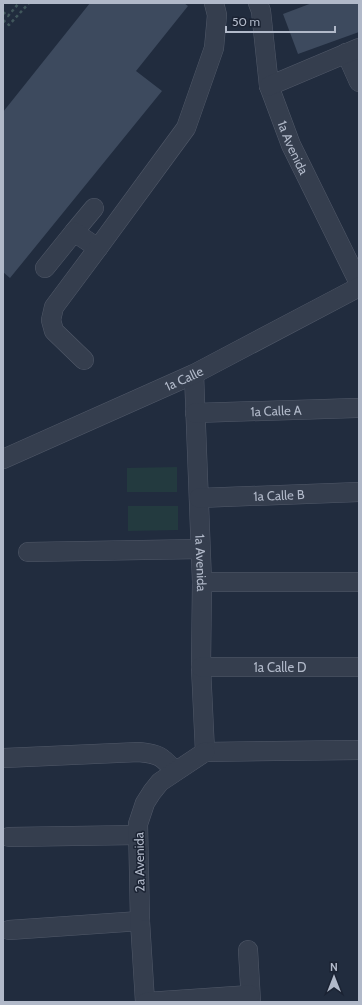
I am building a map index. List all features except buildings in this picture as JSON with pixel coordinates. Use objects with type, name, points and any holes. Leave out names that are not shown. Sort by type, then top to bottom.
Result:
[{"type":"street","points":[[84,360],[54,331],[51,320],[54,307],[186,128],[214,48],[217,15],[214,3]]},
{"type":"street","name":"1a Avenida","points":[[258,3],[261,11],[269,86],[291,145],[359,283]]},
{"type":"street","points":[[269,86],[353,50],[359,82]]},
{"type":"street","points":[[45,268],[94,208]]},
{"type":"street","points":[[74,232],[98,248]]},
{"type":"street","name":"1a Calle","points":[[3,459],[194,374],[359,288]]},
{"type":"street","name":"1a Avenida","points":[[194,374],[202,582],[201,667],[205,752]]},
{"type":"street","name":"1a Calle A","points":[[195,413],[356,408]]},
{"type":"street","name":"1a Calle B","points":[[199,498],[359,492]]},
{"type":"street","points":[[28,552],[200,549]]},
{"type":"street","points":[[202,582],[359,582]]},
{"type":"street","name":"1a Calle D","points":[[201,667],[359,667]]},
{"type":"street","points":[[205,752],[359,750]]},
{"type":"street","points":[[4,758],[139,752],[152,753],[162,757],[175,771]]},
{"type":"street","name":"2a Avenida","points":[[146,1002],[140,921],[138,824],[145,803],[160,782],[205,752]]},
{"type":"street","points":[[9,837],[138,836]]},
{"type":"street","points":[[9,930],[140,921]]},
{"type":"street","points":[[146,1002],[250,998],[248,950]]},
{"type":"path","points":[[3,12],[8,16],[19,3]]},
{"type":"path","points":[[3,20],[9,25],[29,3]]},
{"type":"green space","points":[[177,467],[177,492],[127,492],[127,468]]},
{"type":"green space","points":[[128,506],[178,506],[178,530],[128,531]]}]
